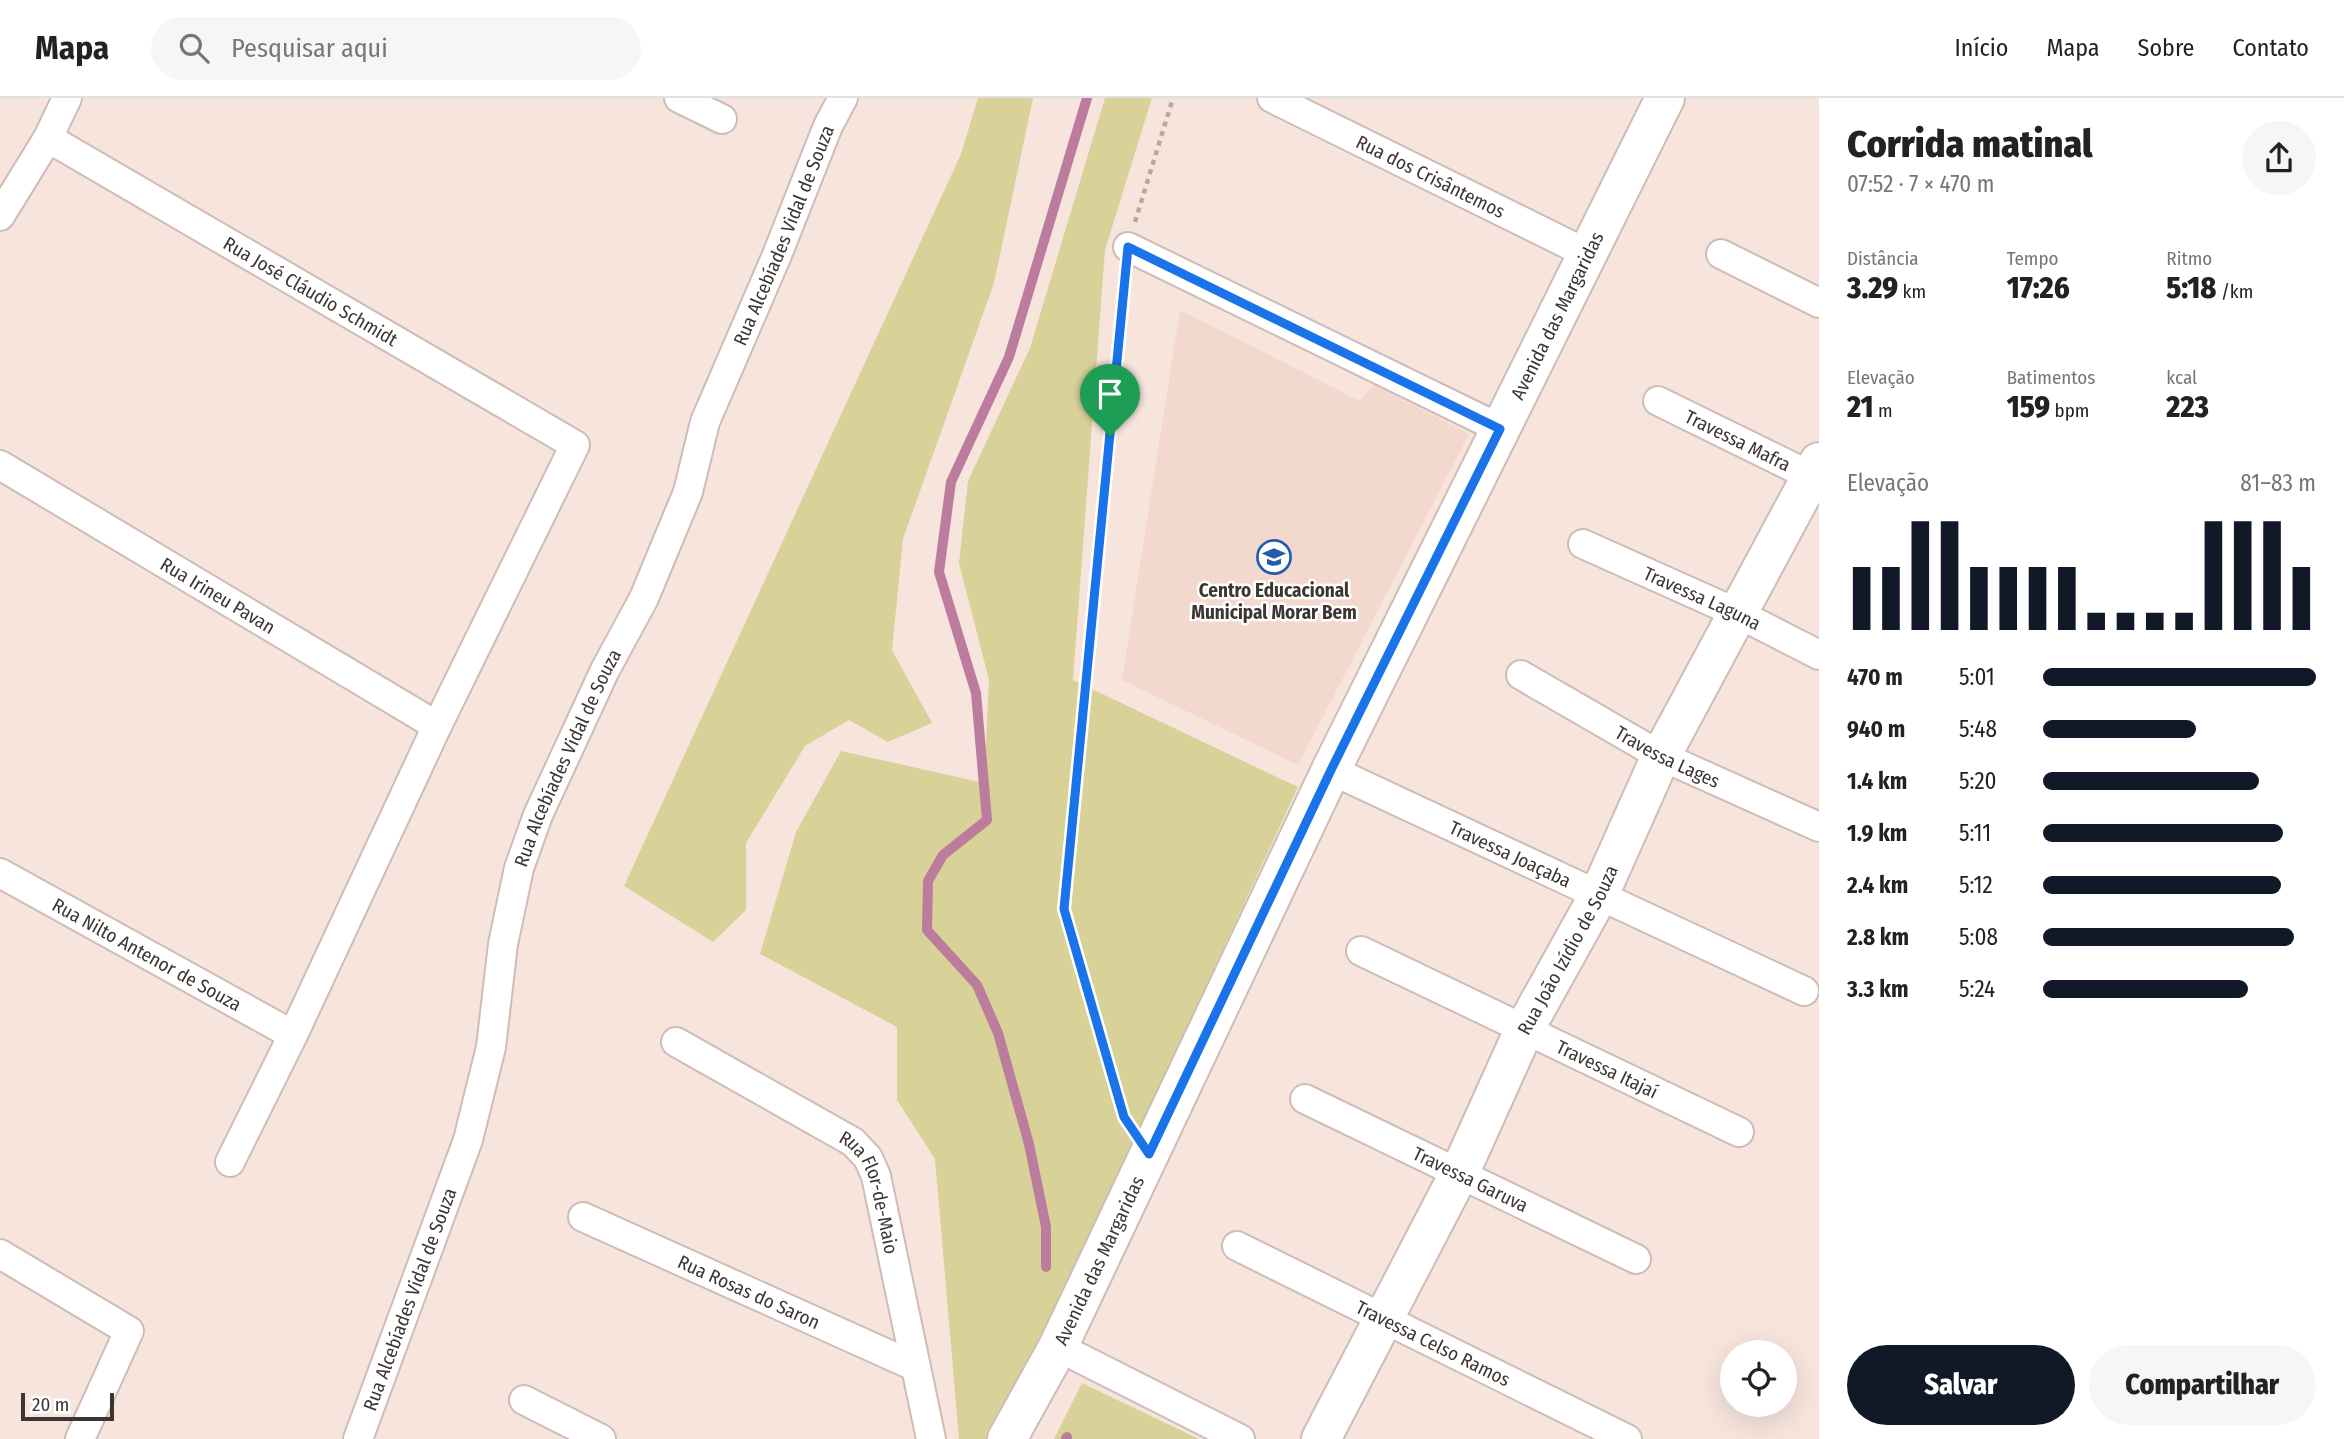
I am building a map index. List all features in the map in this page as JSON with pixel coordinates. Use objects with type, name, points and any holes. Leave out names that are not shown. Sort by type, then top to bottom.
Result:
[{"type":"street","points":[[0,216],[48,138],[67,98]]},
{"type":"street","points":[[679,98],[722,119]]},
{"type":"street","name":"Rua Alcebíades Vidal de Souza","points":[[358,1439],[468,1140],[491,1047],[502,944],[519,868],[538,815],[605,670],[644,598],[688,492],[705,422],[777,255],[828,126],[843,98]]},
{"type":"street","name":"Rua dos Crisântemos","points":[[1272,98],[1588,254]]},
{"type":"street","name":"Avenida das Margaridas","points":[[1007,1439],[1058,1347],[1331,770],[1665,98]]},
{"type":"street","name":"Rua José Cláudio Schmidt","points":[[48,138],[575,446],[437,726]]},
{"type":"street","points":[[1128,247],[1500,429]]},
{"type":"street","points":[[1721,254],[1819,303]]},
{"type":"street","name":"Travessa Mafra","points":[[1658,401],[1817,473]]},
{"type":"street","name":"Rua Irineu Pavan","points":[[0,465],[437,726]]},
{"type":"street","name":"Rua João Izídio de Souza","points":[[1321,1439],[1460,1172],[1524,1030],[1599,895],[1661,756],[1737,613],[1817,473]]},
{"type":"street","name":"Travessa Laguna","points":[[1583,544],[1737,613],[1819,655]]},
{"type":"street","name":"Travessa Lages","points":[[1521,675],[1661,756],[1819,827]]},
{"type":"street","points":[[230,1162],[293,1035],[437,726]]},
{"type":"street","name":"Travessa Joaçaba","points":[[1331,770],[1804,990]]},
{"type":"street","name":"Rua Nilto Antenor de Souza","points":[[0,873],[293,1035]]},
{"type":"street","name":"Travessa Itajaí","points":[[1361,951],[1739,1132]]},
{"type":"street","name":"Rua Flor-de-Maio","points":[[676,1042],[853,1142],[868,1158],[876,1176],[931,1439]]},
{"type":"street","name":"Travessa Garuva","points":[[1305,1099],[1636,1259]]},
{"type":"street","name":"Rua Rosas do Saron","points":[[583,1217],[914,1366]]},
{"type":"street","name":"Travessa Celso Ramos","points":[[1237,1247],[1627,1439]]},
{"type":"street","points":[[0,1254],[129,1331],[80,1439]]},
{"type":"street","points":[[1058,1347],[1240,1439]]},
{"type":"street","points":[[524,1400],[601,1439]]},
{"type":"path","points":[[1149,1154],[1124,1117],[1064,909],[1128,247],[1174,98]]},
{"type":"shaded area","points":[[978,98],[1033,98],[994,283],[903,539],[892,650],[932,723],[888,742],[849,720],[805,746],[746,843],[746,910],[713,942],[624,886],[961,154]]},
{"type":"shaded area","points":[[1105,98],[1152,98],[1105,250],[1073,680],[1298,787],[1122,1167],[991,1439],[959,1439],[935,1159],[897,1100],[897,1027],[760,954],[796,832],[841,751],[984,783],[989,680],[959,563],[968,481],[1030,348]]},
{"type":"shaded area","name":"Centro Educacional Municipal Morar Bem","points":[[1180,310],[1360,401],[1374,385],[1469,434],[1298,765],[1122,680]]},
{"type":"shaded area","points":[[1082,1383],[1199,1439],[1054,1439]]},
{"type":"waterway","points":[[1046,1267],[1046,1227],[1029,1144],[998,1033],[977,985],[927,930],[928,881],[943,855],[987,820],[976,693],[939,572],[951,482],[1009,357],[1087,98]]},
{"type":"place","name":"Centro Educacional Municipal Morar Bem","points":[[1274,557]]},
{"type":"route","points":[[1128,247],[1500,429],[1331,770],[1149,1154],[1124,1117],[1064,909],[1110,436],[1128,247]]}]
